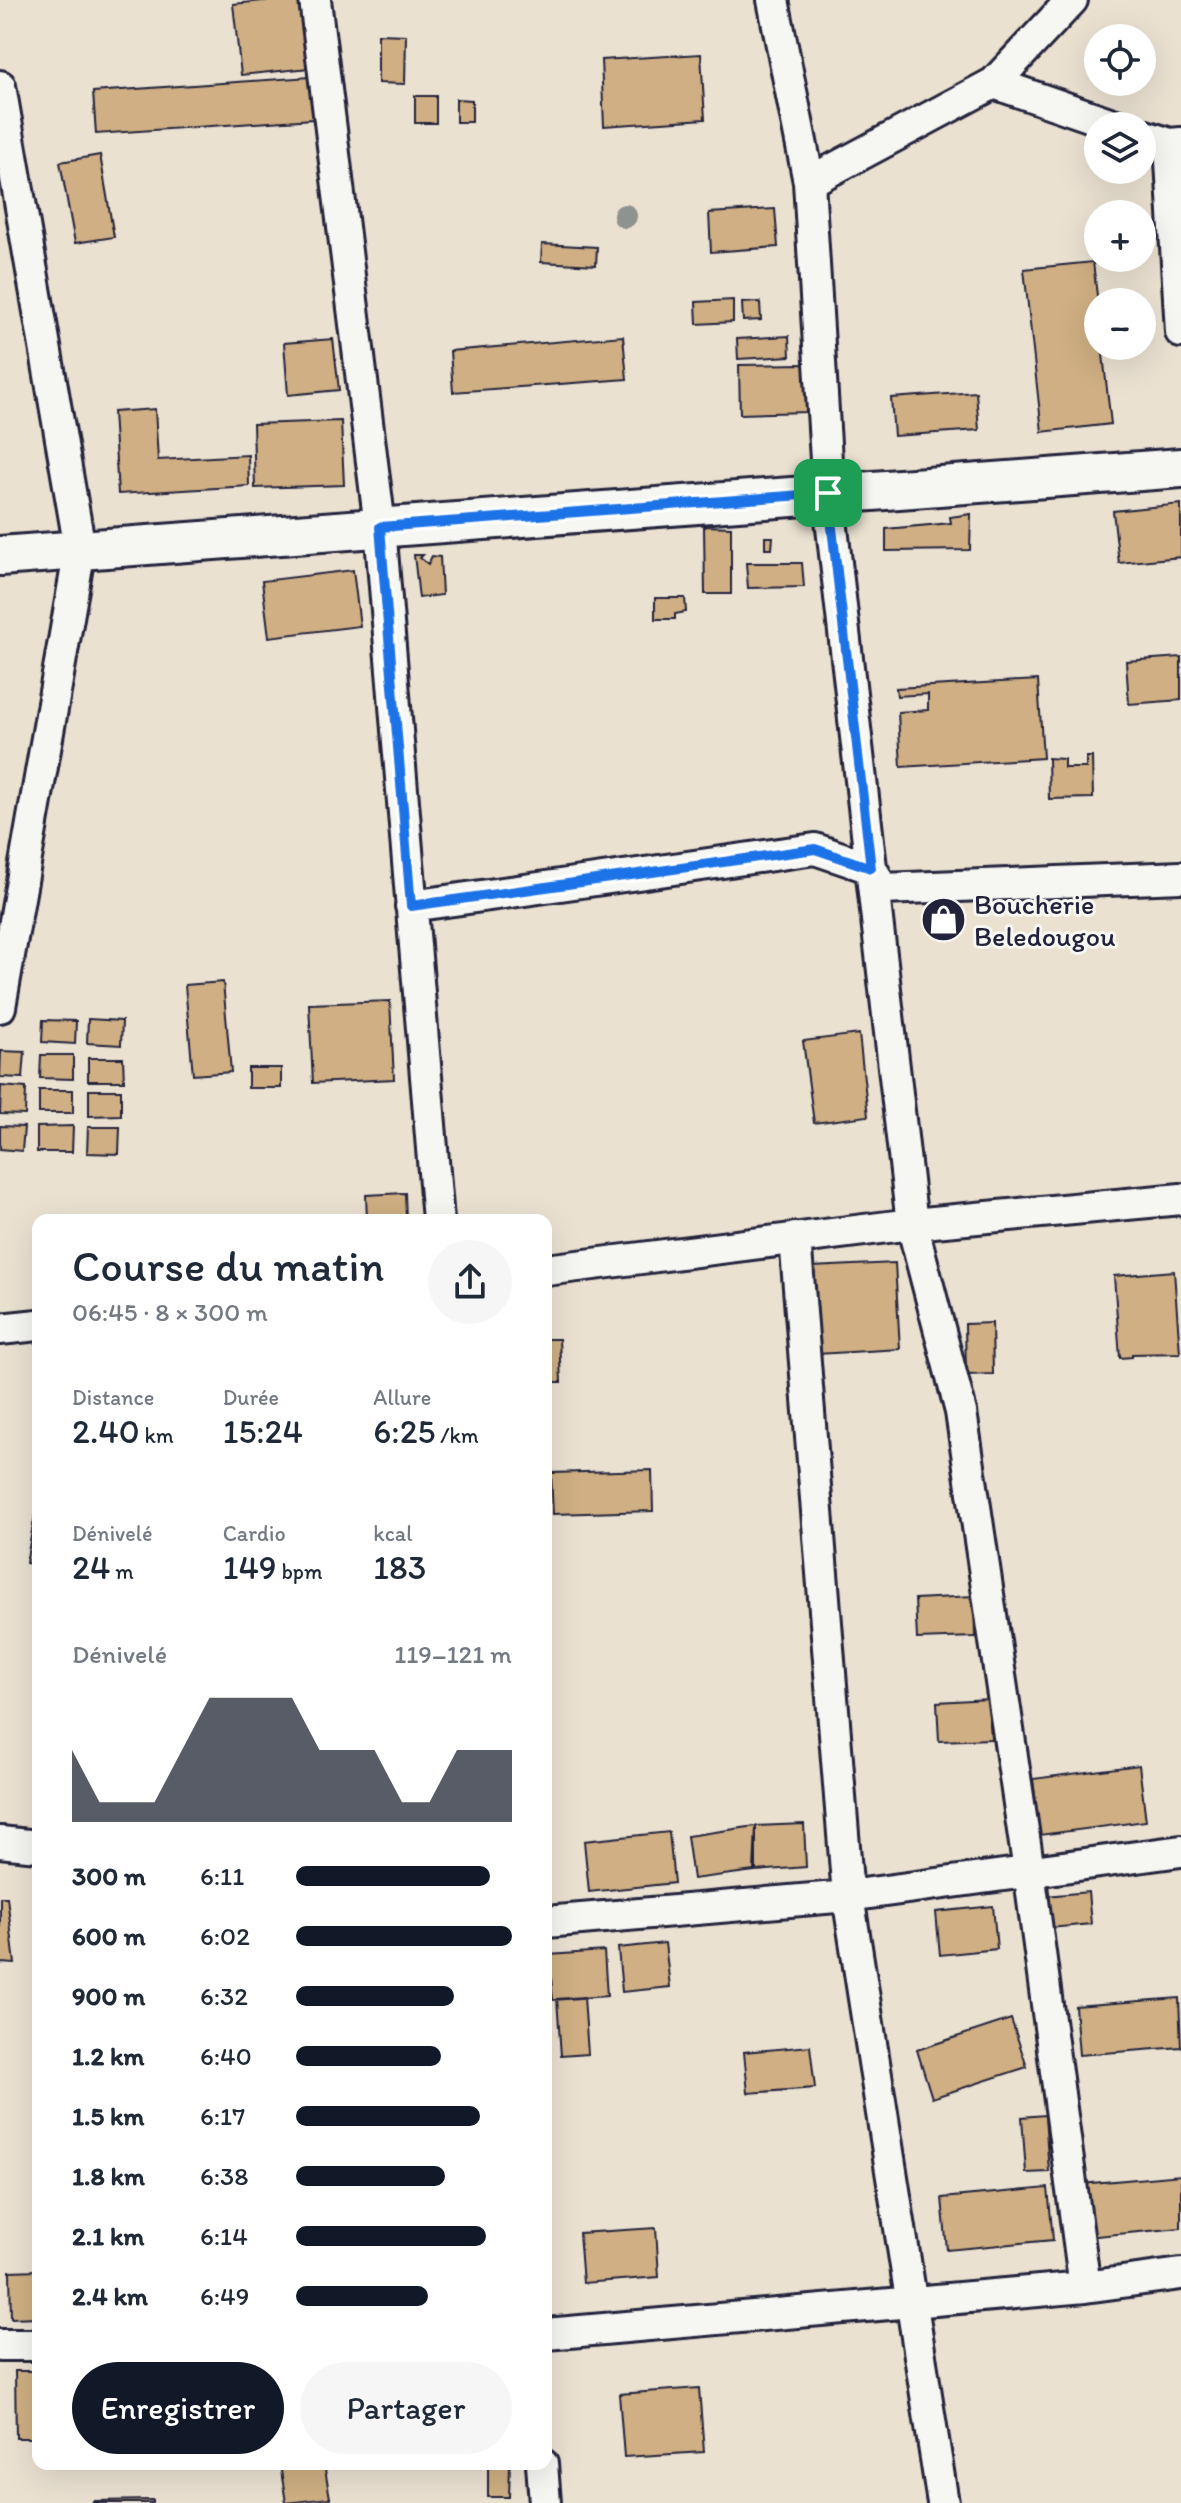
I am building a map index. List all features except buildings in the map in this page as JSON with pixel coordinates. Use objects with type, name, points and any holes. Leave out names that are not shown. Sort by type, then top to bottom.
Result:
[{"type":"street","points":[[315,0],[380,527],[437,1214]]},
{"type":"street","points":[[773,0],[809,182],[828,493],[912,1224],[961,1412],[1029,1871],[1085,2287]]},
{"type":"street","points":[[809,182],[994,83],[1058,7]]},
{"type":"street","points":[[994,83],[1084,114]]},
{"type":"street","points":[[0,1007],[80,549],[2,102]]},
{"type":"street","points":[[1164,141],[1181,332]]},
{"type":"street","points":[[0,556],[1181,468]]},
{"type":"street","points":[[411,906],[815,849],[871,868],[883,889],[1181,877]]},
{"type":"street","points":[[552,1269],[912,1224],[1181,1199]]},
{"type":"street","points":[[795,1238],[848,1896],[943,2503]]},
{"type":"street","points":[[0,1329],[32,1326]]},
{"type":"street","points":[[0,1842],[32,1845]]},
{"type":"street","points":[[552,1921],[848,1896],[1181,1851]]},
{"type":"street","points":[[552,2333],[1085,2287],[1181,2274]]},
{"type":"street","points":[[0,2345],[32,2345]]},
{"type":"street","points":[[542,2470],[545,2503]]},
{"type":"place","name":"Boucherie Beledougou","points":[[943,920]]},
{"type":"route","points":[[828,493],[871,868],[815,849],[411,906],[380,527],[828,493]]}]
